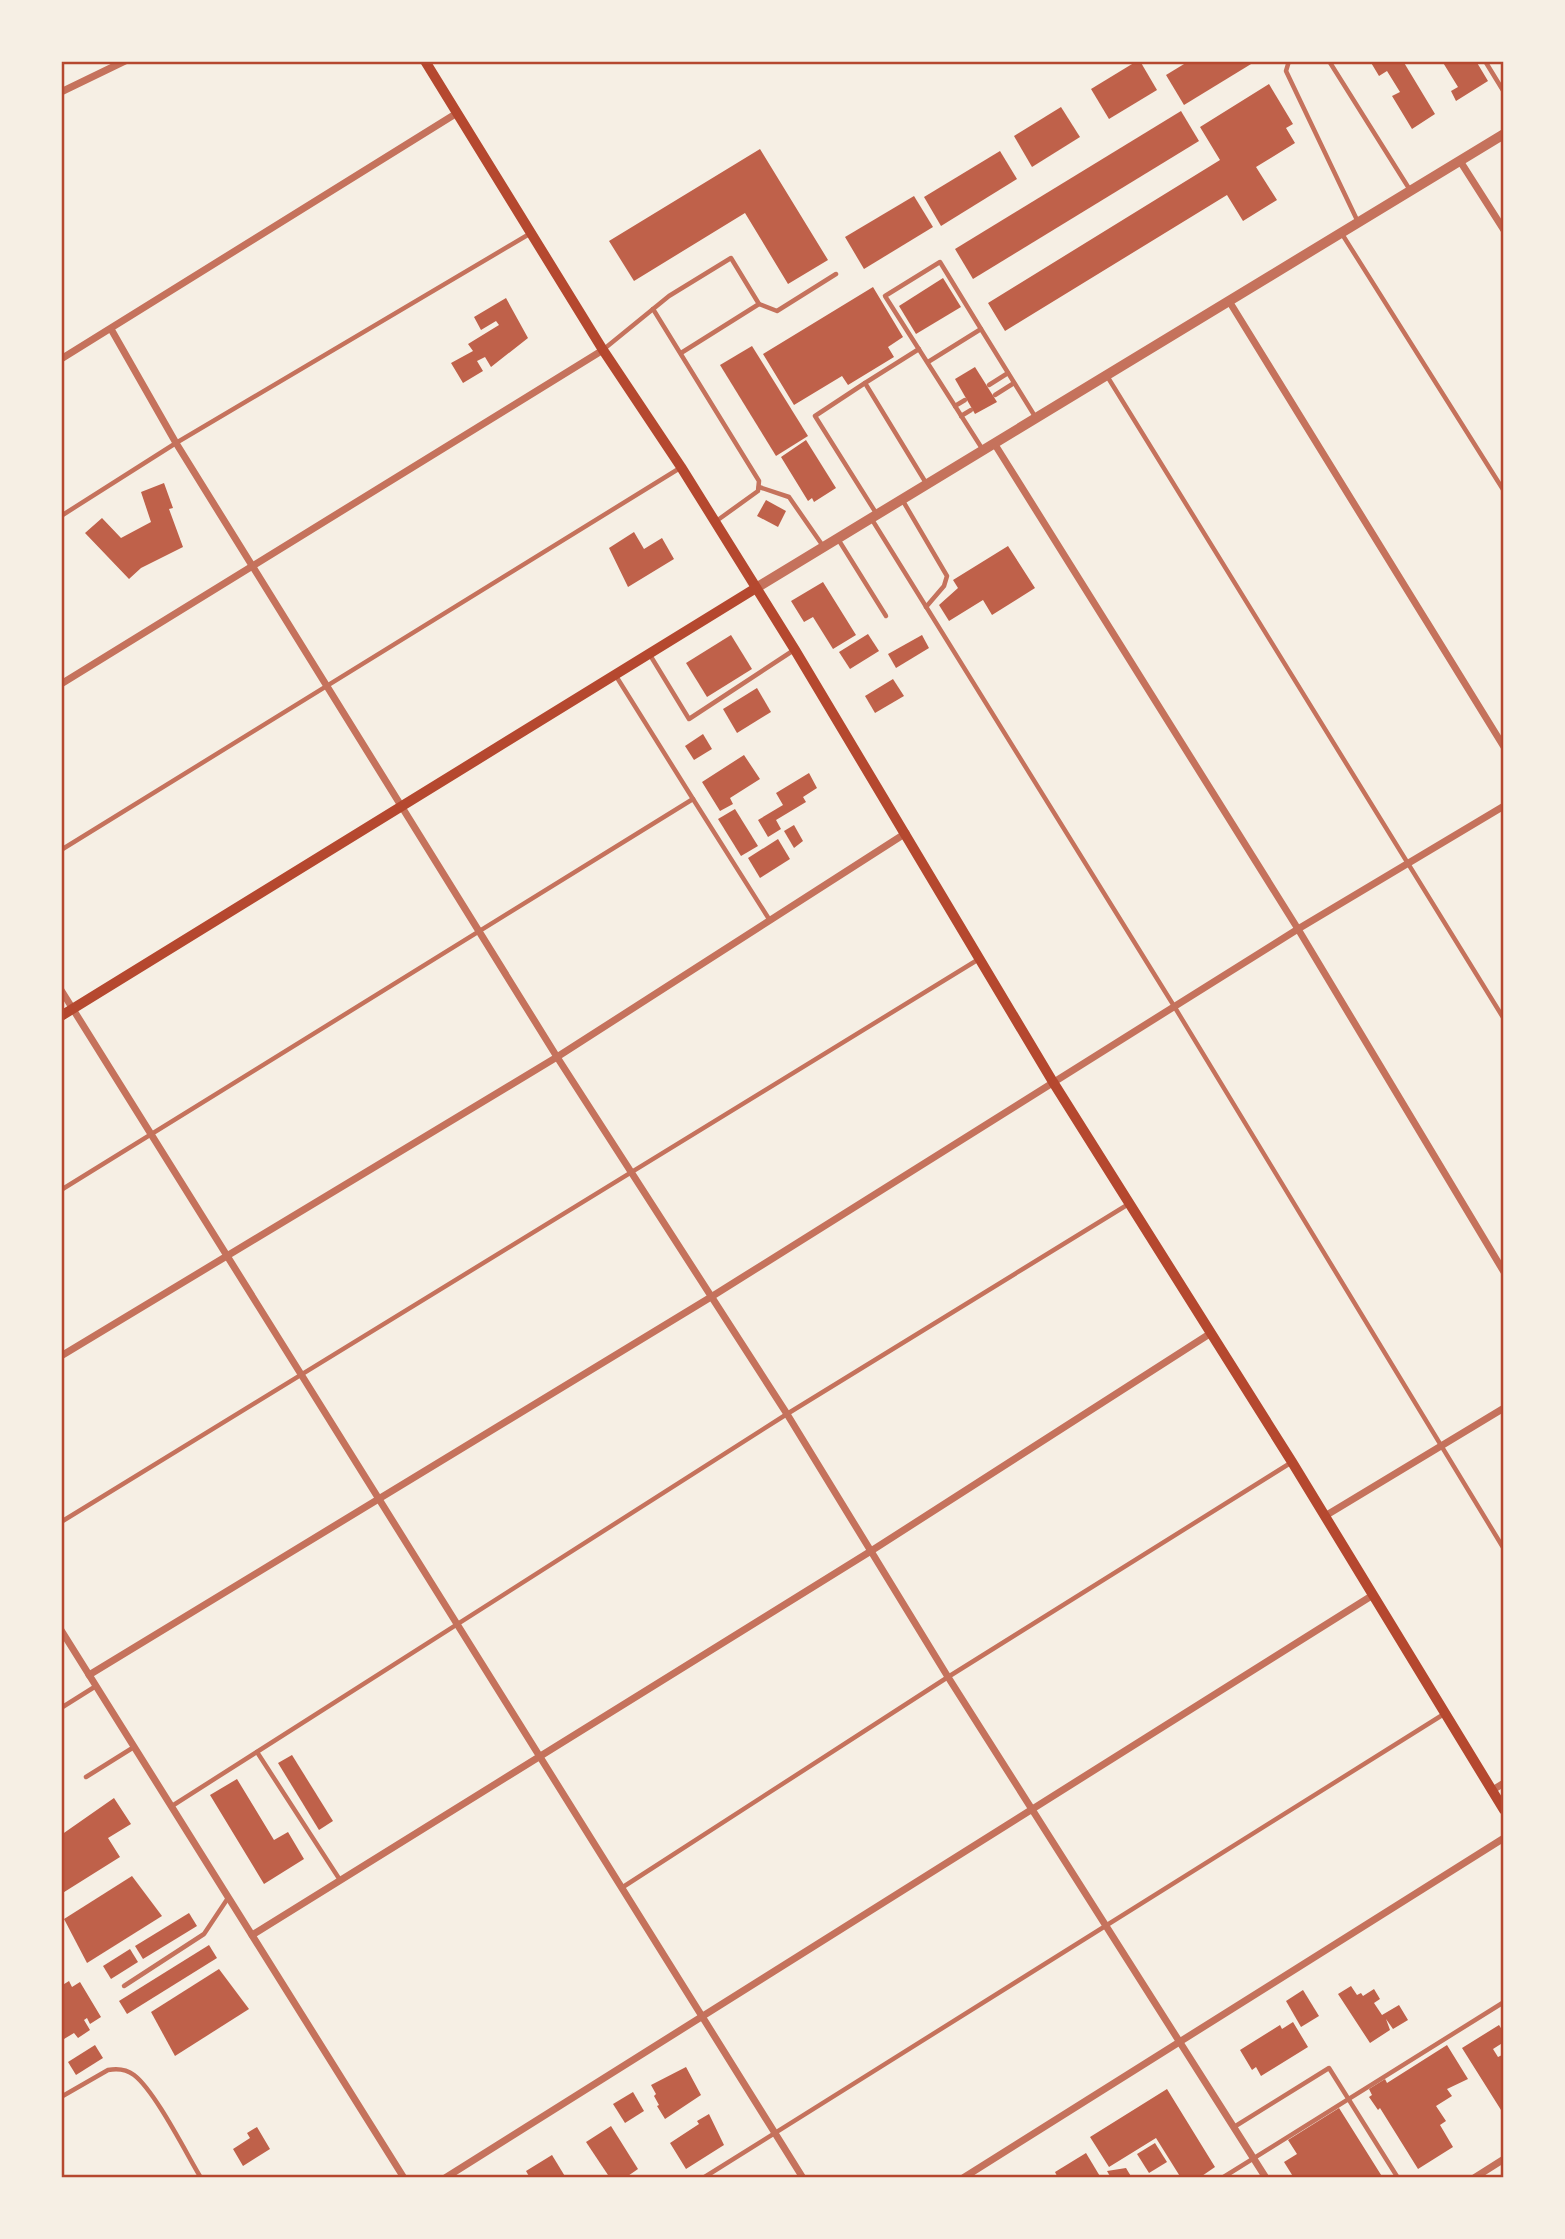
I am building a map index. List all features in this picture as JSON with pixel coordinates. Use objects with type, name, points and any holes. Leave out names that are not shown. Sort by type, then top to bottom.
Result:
[{"type":"main road","points":[[425,61],[603,349],[681,467],[795,650],[1053,1082],[1292,1462],[1504,1810]]},
{"type":"main road","points":[[61,1016],[756,588]]},
{"type":"street","points":[[61,92],[125,61]]},
{"type":"street","points":[[61,359],[457,113]]},
{"type":"street","points":[[756,588],[1504,134]]},
{"type":"street","points":[[1460,161],[1504,230]]},
{"type":"street","points":[[1229,302],[1504,747]]},
{"type":"street","points":[[111,329],[176,443],[557,1057],[787,1414],[1031,1810],[1266,2178]]},
{"type":"street","points":[[61,684],[603,349]]},
{"type":"street","points":[[993,443],[1298,929],[1504,1272]]},
{"type":"street","points":[[89,1675],[711,1297],[1298,929],[1504,806]]},
{"type":"street","points":[[61,1356],[226,1254],[557,1057],[769,919],[906,834]]},
{"type":"street","points":[[61,990],[154,1132],[300,1374],[803,2178]]},
{"type":"street","points":[[252,1935],[872,1551],[1211,1333]]},
{"type":"street","points":[[1325,1516],[1504,1408]]},
{"type":"street","points":[[445,2178],[1373,1595]]},
{"type":"street","points":[[61,1630],[404,2178]]},
{"type":"street","points":[[1492,1791],[1504,1783]]},
{"type":"street","points":[[963,2178],[1504,1838]]},
{"type":"street","points":[[1474,2178],[1504,2159]]},
{"type":"lane","points":[[1289,61],[1286,71],[1359,223]]},
{"type":"lane","points":[[1329,61],[1410,191]]},
{"type":"lane","points":[[1485,61],[1504,92]]},
{"type":"lane","points":[[61,516],[176,443],[531,233]]},
{"type":"lane","points":[[1342,233],[1504,491]]},
{"type":"lane","points":[[603,349],[653,309],[731,258],[760,304],[777,311],[836,274]]},
{"type":"lane","points":[[982,450],[885,296],[940,262],[1036,418]]},
{"type":"lane","points":[[681,353],[760,304]]},
{"type":"lane","points":[[653,309],[759,481],[758,491],[715,522]]},
{"type":"lane","points":[[928,362],[981,329]]},
{"type":"lane","points":[[919,349],[815,416],[926,607],[1174,1006],[1504,1549]]},
{"type":"lane","points":[[989,385],[1008,373]]},
{"type":"lane","points":[[1106,375],[1504,1019]]},
{"type":"lane","points":[[864,383],[926,484]]},
{"type":"lane","points":[[995,396],[1014,383]]},
{"type":"lane","points":[[955,406],[965,400]]},
{"type":"lane","points":[[961,416],[971,410]]},
{"type":"lane","points":[[61,850],[681,467]]},
{"type":"lane","points":[[759,487],[789,497],[823,546]]},
{"type":"lane","points":[[902,499],[947,576],[944,586],[926,607]]},
{"type":"lane","points":[[837,538],[886,616]]},
{"type":"lane","points":[[649,654],[689,719],[795,650]]},
{"type":"lane","points":[[615,675],[769,919]]},
{"type":"lane","points":[[61,1190],[693,799]]},
{"type":"lane","points":[[61,1522],[981,958]]},
{"type":"lane","points":[[172,1807],[787,1414],[1131,1203]]},
{"type":"lane","points":[[623,1887],[948,1677],[1292,1462]]},
{"type":"lane","points":[[61,1708],[96,1686]]},
{"type":"lane","points":[[703,2178],[1446,1713]]},
{"type":"lane","points":[[86,1777],[134,1747]]},
{"type":"lane","points":[[257,1752],[340,1880]]},
{"type":"lane","points":[[124,1986],[204,1934],[228,1897]]},
{"type":"lane","points":[[1222,2178],[1504,2002]]},
{"type":"lane","points":[[1234,2127],[1329,2068],[1398,2178]]},
{"type":"lane","points":[[61,2097],[108,2070],[132,2073],[149,2094],[201,2178]]},
{"type":"building","points":[[1140,61],[1157,90],[1109,119],[1091,89]]},
{"type":"building","points":[[1189,61],[1256,61],[1184,105],[1166,75]]},
{"type":"building","points":[[1370,61],[1403,61],[1435,114],[1412,129],[1392,96],[1400,92],[1387,71],[1379,76]]},
{"type":"building","points":[[1442,61],[1476,61],[1488,81],[1456,101],[1451,91],[1458,87]]},
{"type":"building","points":[[1269,84],[1293,124],[1286,128],[1295,143],[1256,167],[1277,200],[1243,221],[1227,195],[1005,331],[988,303],[1220,160],[1200,127]]},
{"type":"building","points":[[1061,107],[1080,137],[1032,167],[1014,136]]},
{"type":"building","points":[[1181,111],[1199,141],[973,279],[955,249]]},
{"type":"building","points":[[760,149],[828,260],[788,284],[745,213],[634,281],[609,241]]},
{"type":"building","points":[[1000,151],[1017,179],[941,226],[924,197]]},
{"type":"building","points":[[914,196],[933,227],[864,269],[845,237]]},
{"type":"building","points":[[943,278],[961,307],[916,334],[899,306]]},
{"type":"building","points":[[873,287],[903,337],[888,347],[894,357],[848,385],[842,376],[794,405],[763,354]]},
{"type":"building","points":[[506,298],[528,338],[491,367],[485,357],[477,361],[483,371],[463,383],[451,363],[473,351],[468,344],[499,325],[496,321],[481,330],[474,317]]},
{"type":"building","points":[[752,346],[808,436],[776,456],[720,365]]},
{"type":"building","points":[[975,367],[997,402],[975,414],[955,379]]},
{"type":"building","points":[[806,440],[836,488],[814,502],[812,498],[808,501],[781,457]]},
{"type":"building","points":[[164,483],[173,508],[169,509],[183,547],[141,568],[129,579],[85,533],[102,518],[121,538],[151,522],[141,492]]},
{"type":"building","points":[[766,500],[786,511],[778,527],[757,516]]},
{"type":"building","points":[[634,532],[644,549],[662,538],[674,559],[628,587],[609,548]]},
{"type":"building","points":[[1008,546],[1035,588],[992,615],[983,600],[949,621],[939,605],[958,588],[953,580]]},
{"type":"building","points":[[823,582],[856,635],[833,649],[813,617],[804,622],[791,601]]},
{"type":"building","points":[[868,634],[879,651],[850,669],[839,652]]},
{"type":"building","points":[[731,635],[752,669],[707,697],[686,663]]},
{"type":"building","points":[[922,635],[929,648],[896,668],[888,654]]},
{"type":"building","points":[[893,679],[904,696],[875,713],[865,696]]},
{"type":"building","points":[[757,688],[771,712],[737,733],[723,709]]},
{"type":"building","points":[[703,734],[712,749],[694,760],[685,746]]},
{"type":"building","points":[[744,755],[760,779],[730,798],[733,804],[720,811],[702,782]]},
{"type":"building","points":[[809,773],[817,788],[803,797],[806,802],[776,820],[781,829],[768,837],[758,820],[783,805],[776,793]]},
{"type":"building","points":[[735,809],[758,846],[741,856],[718,819]]},
{"type":"building","points":[[794,825],[803,841],[794,848],[784,831]]},
{"type":"building","points":[[778,839],[790,859],[760,878],[748,858]]},
{"type":"building","points":[[292,1755],[333,1821],[319,1830],[278,1763]]},
{"type":"building","points":[[237,1779],[274,1840],[288,1832],[304,1859],[264,1884],[210,1795]]},
{"type":"building","points":[[114,1798],[131,1824],[108,1838],[120,1857],[61,1894],[61,1835]]},
{"type":"building","points":[[132,1876],[162,1916],[87,1963],[64,1919]]},
{"type":"building","points":[[189,1913],[197,1926],[143,1959],[135,1946]]},
{"type":"building","points":[[209,1945],[217,1958],[127,2014],[119,2001]]},
{"type":"building","points":[[130,1949],[138,1962],[111,1979],[103,1966]]},
{"type":"building","points":[[219,1969],[249,2009],[175,2056],[151,2012]]},
{"type":"building","points":[[69,1981],[72,1987],[80,1982],[101,2017],[90,2024],[87,2018],[84,2020],[90,2030],[78,2038],[74,2033],[64,2039],[61,1986]]},
{"type":"building","points":[[1351,1986],[1357,1995],[1361,1993],[1363,1996],[1374,1989],[1380,1999],[1374,2003],[1382,2015],[1399,2005],[1408,2020],[1393,2029],[1386,2019],[1390,2030],[1370,2043],[1338,1994]]},
{"type":"building","points":[[1303,1990],[1319,2016],[1301,2027],[1286,2001]]},
{"type":"building","points":[[1293,2022],[1308,2047],[1261,2076],[1256,2067],[1252,2070],[1240,2050],[1280,2025],[1282,2029]]},
{"type":"building","points":[[1499,2025],[1504,2033],[1504,2042],[1493,2049],[1498,2057],[1504,2054],[1504,2108],[1501,2110],[1462,2048]]},
{"type":"building","points":[[95,2045],[103,2058],[76,2075],[68,2062]]},
{"type":"building","points":[[1447,2045],[1468,2079],[1447,2089],[1452,2096],[1436,2106],[1446,2121],[1440,2125],[1453,2147],[1418,2169],[1380,2108],[1378,2110],[1369,2097],[1372,2095],[1369,2089],[1385,2079],[1387,2083]]},
{"type":"building","points":[[686,2067],[701,2095],[665,2119],[657,2106],[659,2105],[654,2096],[656,2094],[651,2085]]},
{"type":"building","points":[[1167,2089],[1215,2167],[1199,2178],[1181,2178],[1156,2138],[1109,2167],[1090,2137]]},
{"type":"building","points":[[633,2092],[644,2111],[625,2123],[613,2104]]},
{"type":"building","points":[[1339,2108],[1383,2178],[1294,2178],[1284,2162],[1297,2154],[1288,2140]]},
{"type":"building","points":[[709,2114],[724,2145],[686,2169],[670,2143]]},
{"type":"building","points":[[611,2126],[638,2169],[625,2178],[610,2178],[586,2142]]},
{"type":"building","points":[[257,2127],[270,2149],[243,2166],[233,2149],[250,2138],[247,2133]]},
{"type":"building","points":[[1155,2143],[1167,2162],[1149,2173],[1137,2154]]},
{"type":"building","points":[[1086,2153],[1101,2178],[1058,2178],[1055,2172]]},
{"type":"building","points":[[552,2155],[566,2178],[530,2178],[526,2171]]},
{"type":"building","points":[[1126,2168],[1132,2178],[1111,2178],[1107,2171]]}]
